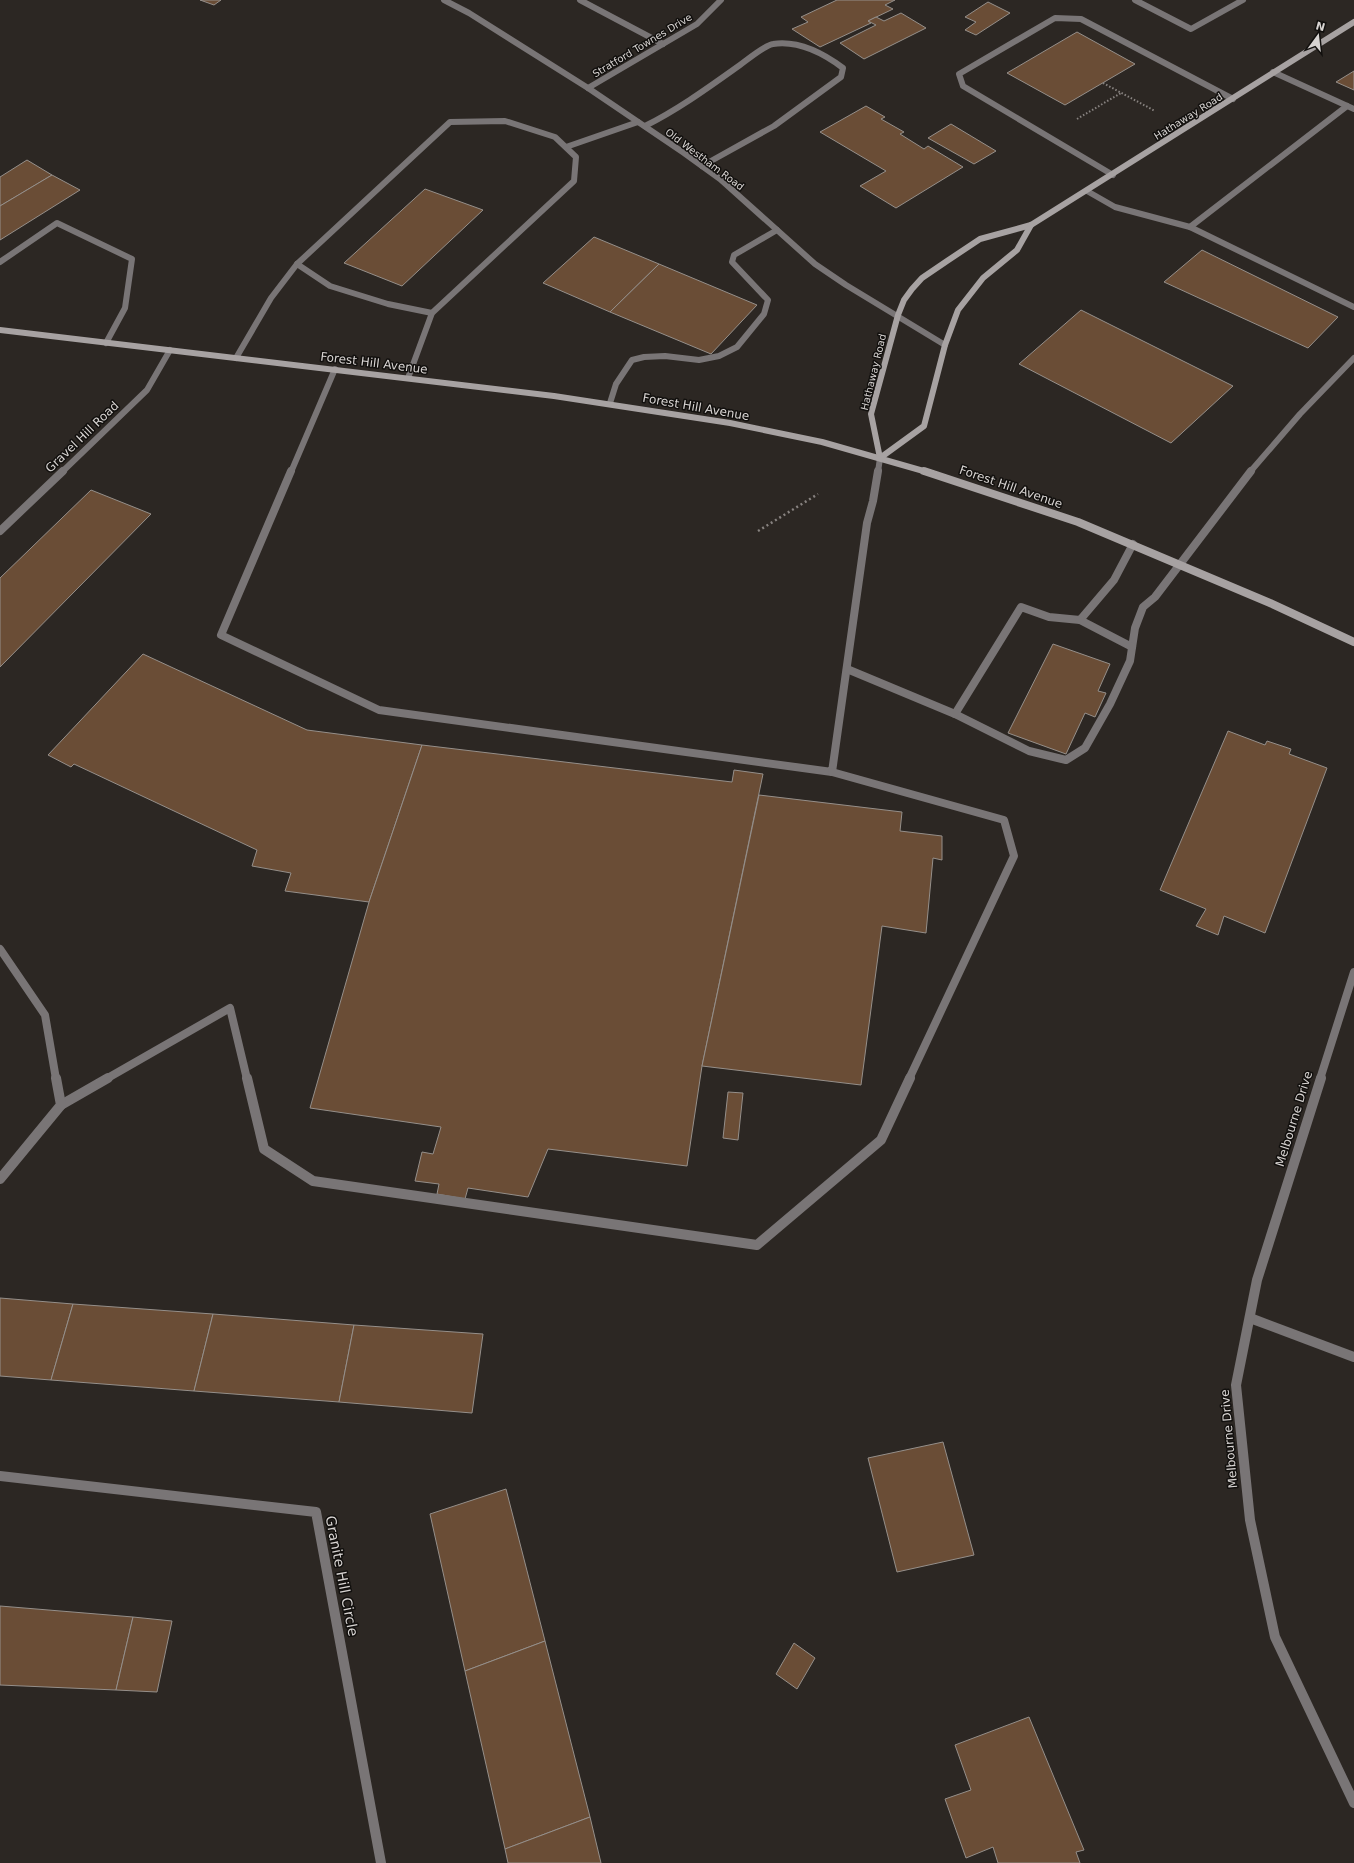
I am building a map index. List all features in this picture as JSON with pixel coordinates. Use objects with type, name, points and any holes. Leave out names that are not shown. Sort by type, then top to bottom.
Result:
[{"type":"street","name":"Old Westham Road","points":[[444,0],[469,13],[645,126],[720,179],[815,264],[846,285],[898,315],[945,345]]},
{"type":"street","points":[[580,0],[663,44]]},
{"type":"street","name":"Stratford Townes Drive","points":[[588,88],[697,24],[721,0]]},
{"type":"street","points":[[1135,0],[1191,29],[1243,0]]},
{"type":"street","points":[[1113,175],[963,86],[959,74],[1055,18],[1081,18],[1233,99]]},
{"type":"street","name":"Hathaway Road","points":[[1031,225],[1017,250],[983,278],[958,310],[945,345],[924,426],[880,458],[871,414],[898,315],[904,300],[922,278],[980,239],[1031,225],[1113,175],[1273,72],[1354,22]]},
{"type":"street","points":[[645,126],[671,113],[771,44],[788,43],[808,47],[831,59],[843,68],[841,77],[774,126],[702,166]]},
{"type":"street","points":[[1273,72],[1354,109]]},
{"type":"street","points":[[1190,227],[1347,106]]},
{"type":"street","points":[[236,358],[271,298],[297,264],[450,122],[505,121],[555,136],[576,157],[574,181],[432,313],[408,378]]},
{"type":"street","points":[[566,148],[638,122]]},
{"type":"street","points":[[1087,191],[1115,207],[1190,227],[1354,307]]},
{"type":"street","points":[[0,262],[57,224],[132,259],[125,308],[106,343]]},
{"type":"street","points":[[610,403],[616,384],[632,360],[644,357],[665,356],[700,360],[719,356],[737,347],[764,314],[768,300],[732,262],[734,255],[777,230]]},
{"type":"street","points":[[297,264],[330,286],[388,304],[432,313]]},
{"type":"street","name":"Forest Hill Avenue","points":[[0,330],[610,403],[730,423],[802,437],[880,458],[1014,500],[1078,522],[1134,544],[1354,642]]},
{"type":"street","name":"Gravel Hill Road","points":[[0,531],[147,390],[170,350]]},
{"type":"street","points":[[847,668],[954,714],[1029,751],[1066,760],[1085,748],[1110,704],[1130,661],[1135,628],[1143,607],[1155,597],[1222,507],[1288,427],[1354,358]]},
{"type":"street","points":[[0,1179],[61,1105],[230,1008],[264,1149],[313,1181],[757,1245],[881,1140],[1014,856],[1004,820],[832,772],[379,710],[221,635],[334,369]]},
{"type":"street","points":[[832,772],[867,523],[873,502],[880,458]]},
{"type":"street","points":[[1080,620],[1114,580],[1134,544]]},
{"type":"street","points":[[954,714],[1021,607],[1050,617],[1080,620],[1132,647]]},
{"type":"street","points":[[0,950],[45,1015],[61,1105]]},
{"type":"street","name":"Melbourne Drive","points":[[1354,972],[1258,1280],[1236,1385],[1250,1520],[1275,1637],[1354,1803]]},
{"type":"street","points":[[1250,1318],[1354,1357]]},
{"type":"street","name":"Granite Hill Circle","points":[[0,1476],[316,1512],[381,1863]]},
{"type":"path","points":[[1103,83],[1186,128]]},
{"type":"path","points":[[1047,136],[1121,93]]},
{"type":"path","points":[[758,531],[818,494]]},
{"type":"building","points":[[200,0],[221,0],[214,5]]},
{"type":"building","points":[[837,0],[895,0],[885,5],[893,9],[868,21],[871,23],[820,47],[792,29],[808,22],[801,17]]},
{"type":"building","points":[[988,2],[1010,13],[976,35],[965,30],[976,22],[965,17]]},
{"type":"building","points":[[901,13],[926,28],[864,59],[840,43],[876,25],[868,21],[876,17],[884,21]]},
{"type":"building","points":[[1077,32],[1135,64],[1065,105],[1007,73]]},
{"type":"building","points":[[1354,71],[1354,90],[1336,82]]},
{"type":"building","points":[[866,106],[885,117],[881,119],[904,132],[900,134],[924,149],[928,146],[963,167],[896,208],[860,186],[886,171],[820,132]]},
{"type":"building","points":[[951,124],[996,151],[974,164],[928,138]]},
{"type":"building","points":[[27,160],[52,175],[0,206],[0,177]]},
{"type":"building","points":[[52,175],[80,190],[0,240],[0,206]]},
{"type":"building","points":[[425,189],[483,210],[402,286],[344,263]]},
{"type":"building","points":[[594,237],[659,264],[610,312],[543,283]]},
{"type":"building","points":[[1202,250],[1338,317],[1308,348],[1164,282]]},
{"type":"building","points":[[659,264],[757,305],[711,354],[610,312]]},
{"type":"building","points":[[1081,310],[1233,386],[1171,443],[1019,364]]},
{"type":"building","points":[[91,490],[151,514],[0,667],[0,578]]},
{"type":"building","points":[[1053,644],[1110,664],[1098,691],[1106,693],[1095,717],[1085,713],[1066,754],[1008,733]]},
{"type":"building","points":[[143,654],[307,730],[422,745],[369,902],[285,891],[291,873],[252,866],[257,850],[74,764],[71,767],[48,755]]},
{"type":"building","points":[[1228,731],[1265,745],[1267,741],[1291,749],[1289,754],[1327,768],[1265,933],[1224,916],[1218,935],[1196,926],[1206,909],[1160,890]]},
{"type":"building","points":[[422,745],[732,782],[734,770],[763,774],[702,1066],[687,1166],[548,1149],[528,1197],[468,1188],[465,1199],[437,1194],[439,1184],[415,1181],[422,1152],[433,1154],[441,1127],[310,1108],[369,902]]},
{"type":"building","points":[[759,795],[902,812],[900,831],[942,836],[942,860],[933,858],[926,933],[882,926],[861,1085],[702,1066]]},
{"type":"building","points":[[728,1092],[743,1093],[738,1140],[723,1138]]},
{"type":"building","points":[[0,1298],[73,1304],[51,1380],[0,1376]]},
{"type":"building","points":[[73,1304],[213,1314],[194,1391],[51,1380]]},
{"type":"building","points":[[213,1314],[354,1325],[339,1402],[194,1391]]},
{"type":"building","points":[[354,1325],[483,1334],[472,1413],[339,1402]]},
{"type":"building","points":[[943,1442],[974,1555],[897,1572],[868,1458]]},
{"type":"building","points":[[506,1489],[545,1641],[465,1671],[430,1514]]},
{"type":"building","points":[[0,1606],[133,1617],[116,1690],[0,1685]]},
{"type":"building","points":[[133,1617],[172,1621],[157,1692],[116,1690]]},
{"type":"building","points":[[545,1641],[590,1817],[505,1849],[465,1671]]},
{"type":"building","points":[[794,1643],[815,1658],[797,1689],[776,1674]]},
{"type":"building","points":[[1029,1717],[1084,1850],[1076,1852],[1080,1863],[998,1863],[993,1847],[966,1858],[945,1799],[971,1790],[955,1745]]},
{"type":"building","points":[[590,1817],[601,1863],[508,1863],[505,1849]]}]
